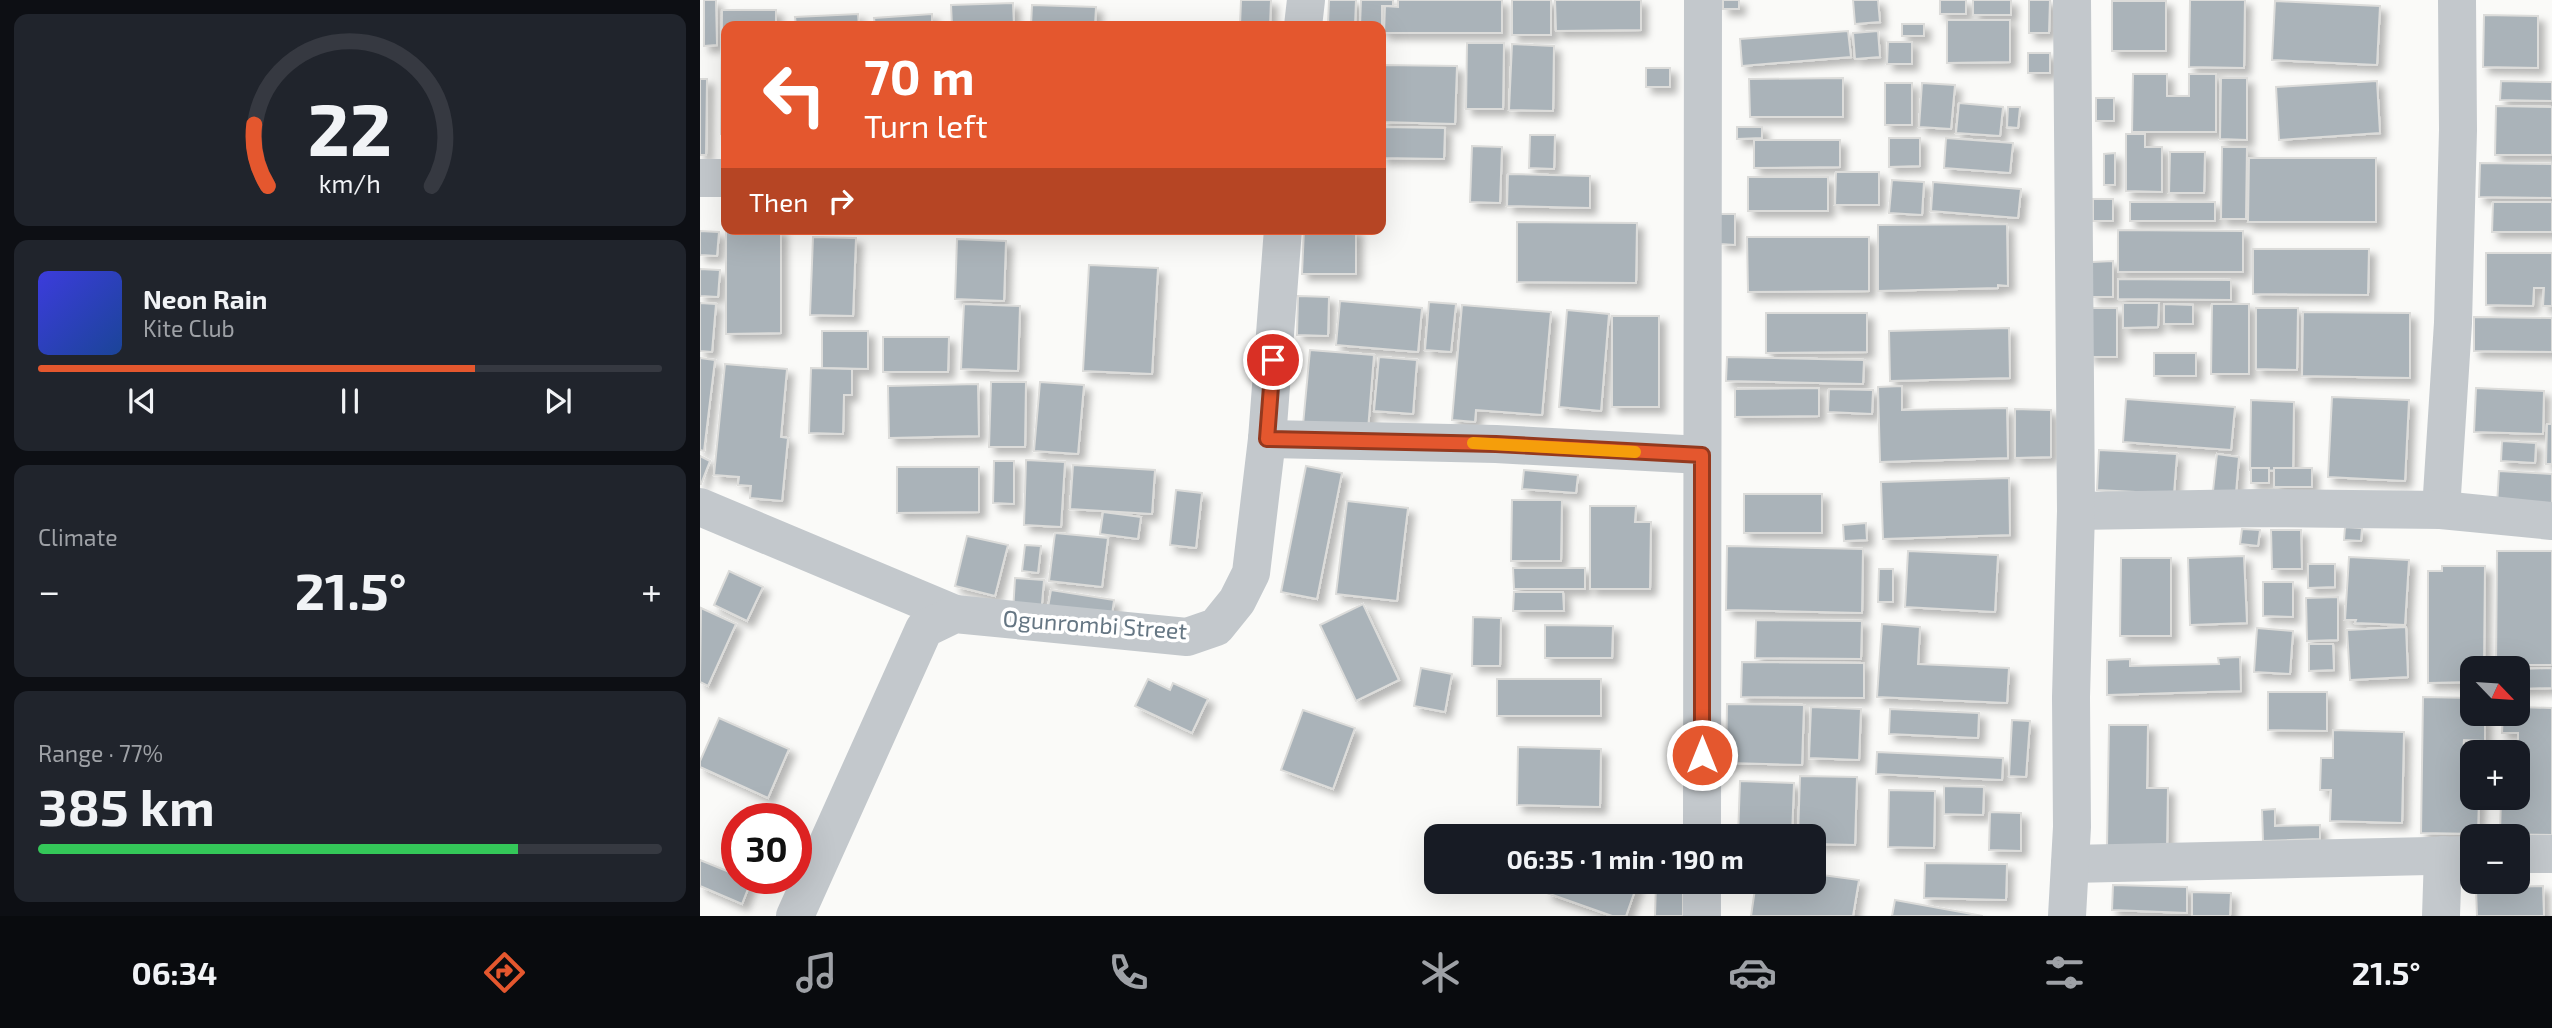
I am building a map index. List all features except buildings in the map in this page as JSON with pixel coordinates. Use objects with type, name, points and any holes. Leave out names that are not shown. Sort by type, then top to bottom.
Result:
[{"type":"street","points":[[1304,21],[1306,0]]},
{"type":"street","points":[[1702,824],[1703,0]]},
{"type":"street","points":[[2067,916],[2076,511],[2072,0]]},
{"type":"street","points":[[2441,510],[2453,323],[2458,130],[2457,0]]},
{"type":"street","points":[[700,178],[721,178]]},
{"type":"street","name":"Ogunrombi Street","points":[[956,614],[1186,637],[1216,627],[1237,601],[1251,573],[1267,439],[1283,235]]},
{"type":"street","points":[[1267,439],[1496,444],[1702,455]]},
{"type":"street","points":[[700,507],[956,614]]},
{"type":"street","points":[[2076,511],[2441,510],[2552,521]]},
{"type":"street","points":[[795,916],[923,629],[956,614]]},
{"type":"street","points":[[2530,854],[2552,854]]},
{"type":"street","points":[[2070,864],[2458,855],[2441,916]]},
{"type":"street","points":[[1702,894],[1702,916]]},
{"type":"slow traffic","points":[[1473,443],[1635,452]]},
{"type":"route","points":[[1273,360],[1267,439],[1496,444],[1702,455],[1702,755]]}]
